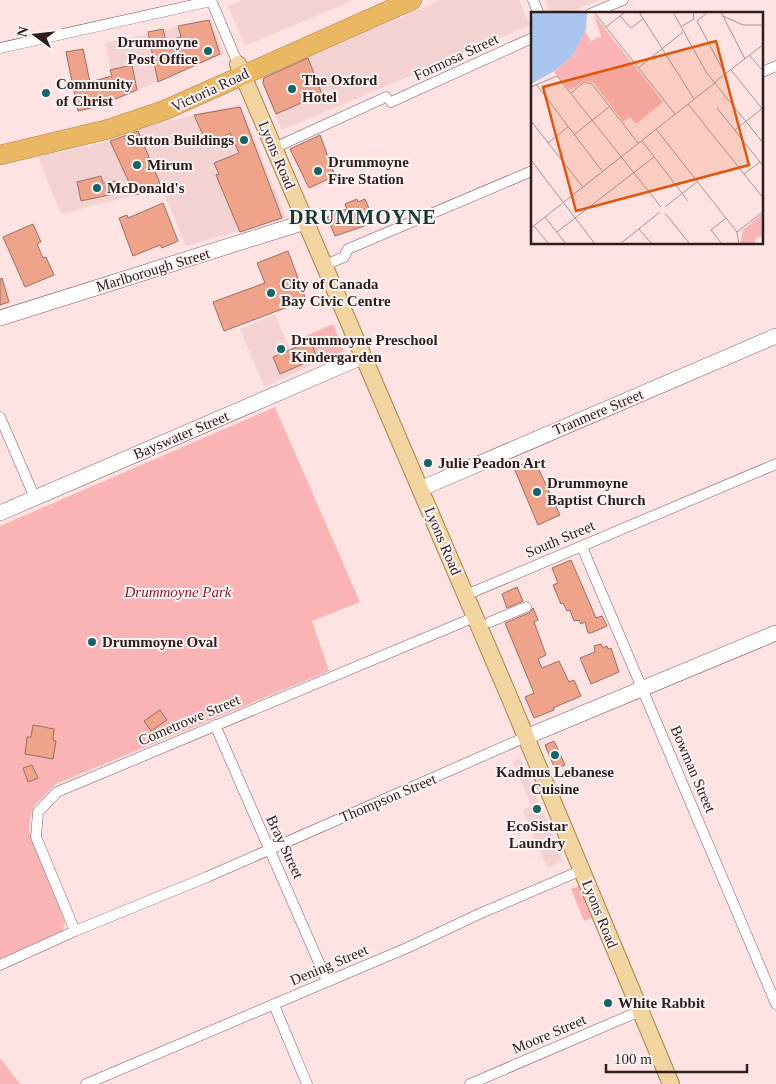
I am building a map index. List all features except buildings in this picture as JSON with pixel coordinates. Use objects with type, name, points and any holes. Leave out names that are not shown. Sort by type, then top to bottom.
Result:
[{"type":"highway","name":"Victoria Road","points":[[0,155],[109,129],[166,110],[240,70],[386,0]]},
{"type":"highway","name":"Victoria Road","points":[[0,144],[125,112],[240,70],[412,0]]},
{"type":"main road","name":"Lyons Road","points":[[240,70],[466,595],[483,620],[526,737],[671,1084]]},
{"type":"street","name":"Lyons Road","points":[[211,0],[240,70]]},
{"type":"street","points":[[0,48],[211,0]]},
{"type":"street","points":[[533,0],[538,12]]},
{"type":"street","points":[[595,12],[623,0]]},
{"type":"street","name":"Formosa Street","points":[[274,148],[531,38]]},
{"type":"street","points":[[764,71],[776,66]]},
{"type":"street","points":[[323,266],[344,257],[348,249],[531,171]]},
{"type":"street","name":"Marlborough Street","points":[[0,318],[305,222]]},
{"type":"street","name":"Tranmere Street","points":[[420,489],[776,336]]},
{"type":"street","name":"Bayswater Street","points":[[0,513],[362,357]]},
{"type":"street","points":[[0,417],[35,498]]},
{"type":"street","name":"South Street","points":[[466,595],[776,464]]},
{"type":"street","name":"Bowman Street","points":[[582,547],[776,1004]]},
{"type":"street","name":"Cometrowe Street","points":[[75,931],[36,837],[38,812],[56,792],[215,726],[483,620],[526,607]]},
{"type":"street","name":"Thompson Street","points":[[0,965],[526,737],[776,633]]},
{"type":"street","name":"Bray Street","points":[[215,726],[327,982]]},
{"type":"street","name":"Dening Street","points":[[86,1084],[274,1005],[582,870]]},
{"type":"street","points":[[274,1005],[307,1084]]},
{"type":"street","name":"Moore Street","points":[[470,1084],[640,1011]]},
{"type":"shaded area","points":[[242,0],[353,0],[245,46],[228,6]]},
{"type":"shaded area","points":[[441,0],[519,0],[530,25],[282,130],[260,78]]},
{"type":"shaded area","points":[[545,0],[598,0],[571,12],[551,12]]},
{"type":"shaded area","points":[[211,20],[224,54],[97,107],[91,82],[112,76],[105,43]]},
{"type":"shaded area","points":[[240,104],[286,217],[186,246],[137,129]]},
{"type":"shaded area","points":[[110,141],[135,195],[61,214],[38,157]]},
{"type":"shaded area","name":"Drummoyne Preschool Kindergarden","points":[[275,314],[287,344],[308,335],[319,362],[264,387],[240,329]]},
{"type":"shaded area","points":[[520,758],[562,858],[561,862],[547,867],[523,810],[531,806],[513,762]]},
{"type":"green space","points":[[333,324],[344,351],[319,362],[308,335]]},
{"type":"green space","name":"Drummoyne Park","points":[[275,407],[360,602],[312,621],[329,671],[56,784],[35,805],[31,814],[29,830],[65,922],[62,933],[0,960],[0,526]]},
{"type":"green space","points":[[579,886],[592,918],[584,921],[571,889]]},
{"type":"green space","points":[[0,1058],[20,1084],[0,1084]]},
{"type":"place","name":"Drummoyne Post Office","points":[[208,51]]},
{"type":"place","name":"The Oxford Hotel","points":[[292,89]]},
{"type":"place","name":"Community of Christ","points":[[46,93]]},
{"type":"place","name":"Sutton Buildings","points":[[244,140]]},
{"type":"place","name":"Mirum","points":[[137,165]]},
{"type":"place","name":"Drummoyne Fire Station","points":[[318,171]]},
{"type":"place","name":"McDonald's","points":[[97,188]]},
{"type":"place","name":"City of Canada Bay Civic Centre","points":[[271,293]]},
{"type":"place","name":"Drummoyne Preschool Kindergarden","points":[[281,349]]},
{"type":"place","name":"Julie Peadon Art","points":[[428,463]]},
{"type":"place","name":"Drummoyne Baptist Church","points":[[537,492]]},
{"type":"place","name":"Drummoyne Oval","points":[[92,642]]},
{"type":"place","name":"Kadmus Lebanese Cuisine","points":[[555,755]]},
{"type":"place","name":"EcoSistar Laundry","points":[[537,809]]},
{"type":"place","name":"White Rabbit","points":[[608,1003]]},
{"type":"district","name":"DRUMMOYNE","points":[[363,217]]}]
